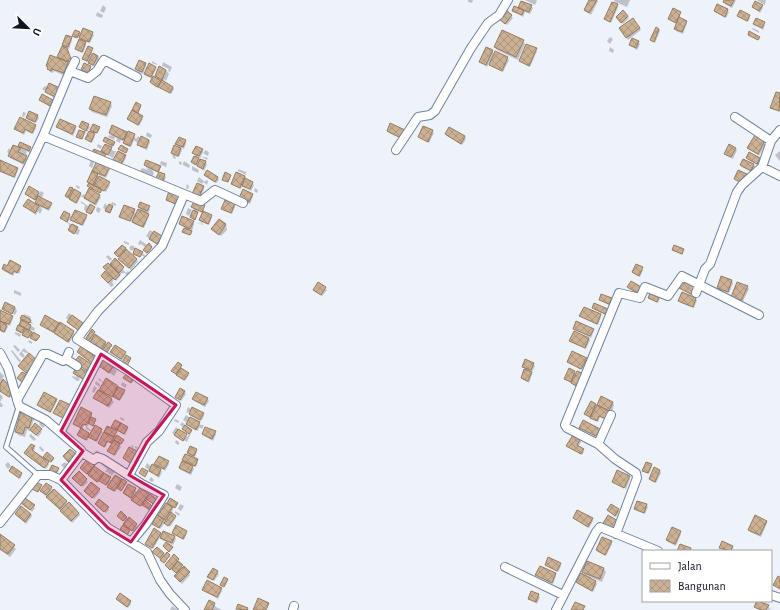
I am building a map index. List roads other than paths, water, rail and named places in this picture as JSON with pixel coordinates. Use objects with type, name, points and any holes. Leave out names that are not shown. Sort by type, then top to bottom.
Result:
[{"type":"street","points":[[396,150],[418,117],[430,115],[435,111],[471,48],[488,23],[499,15],[508,0]]},
{"type":"street","points":[[70,71],[86,78],[90,77],[97,71],[104,60],[137,77]]},
{"type":"street","points":[[0,227],[43,136],[75,61]]},
{"type":"street","points":[[735,117],[771,141]]},
{"type":"street","points":[[697,289],[705,269],[710,264],[737,192],[742,185],[762,167],[771,141],[780,130]]},
{"type":"street","points":[[43,136],[184,195],[203,201],[215,190],[242,203]]},
{"type":"street","points":[[762,167],[780,176]]},
{"type":"street","points":[[128,475],[147,442],[159,432],[176,405],[102,354],[77,339],[98,311],[162,246],[184,195]]},
{"type":"street","points":[[616,534],[637,482],[637,475],[598,444],[567,428],[565,425],[618,293],[640,298],[645,287],[668,296],[682,276],[697,289],[759,315]]},
{"type":"street","points":[[0,353],[5,361],[18,403],[61,431],[77,445],[81,452],[94,460],[98,456],[104,459],[128,475],[164,495],[146,524],[131,542]]},
{"type":"street","points":[[18,403],[43,354],[48,354],[63,361],[67,356],[77,366]]},
{"type":"street","points":[[61,431],[102,354]]},
{"type":"street","points":[[598,444],[611,415]]},
{"type":"street","points":[[61,480],[81,452]]},
{"type":"street","points":[[0,523],[38,475],[50,475],[61,480],[108,528],[147,552],[160,580],[175,600],[185,610]]},
{"type":"street","points":[[556,610],[563,594],[600,527],[656,550]]},
{"type":"street","points":[[505,567],[563,594]]},
{"type":"lane","points":[[18,403],[6,448],[38,475]]}]
